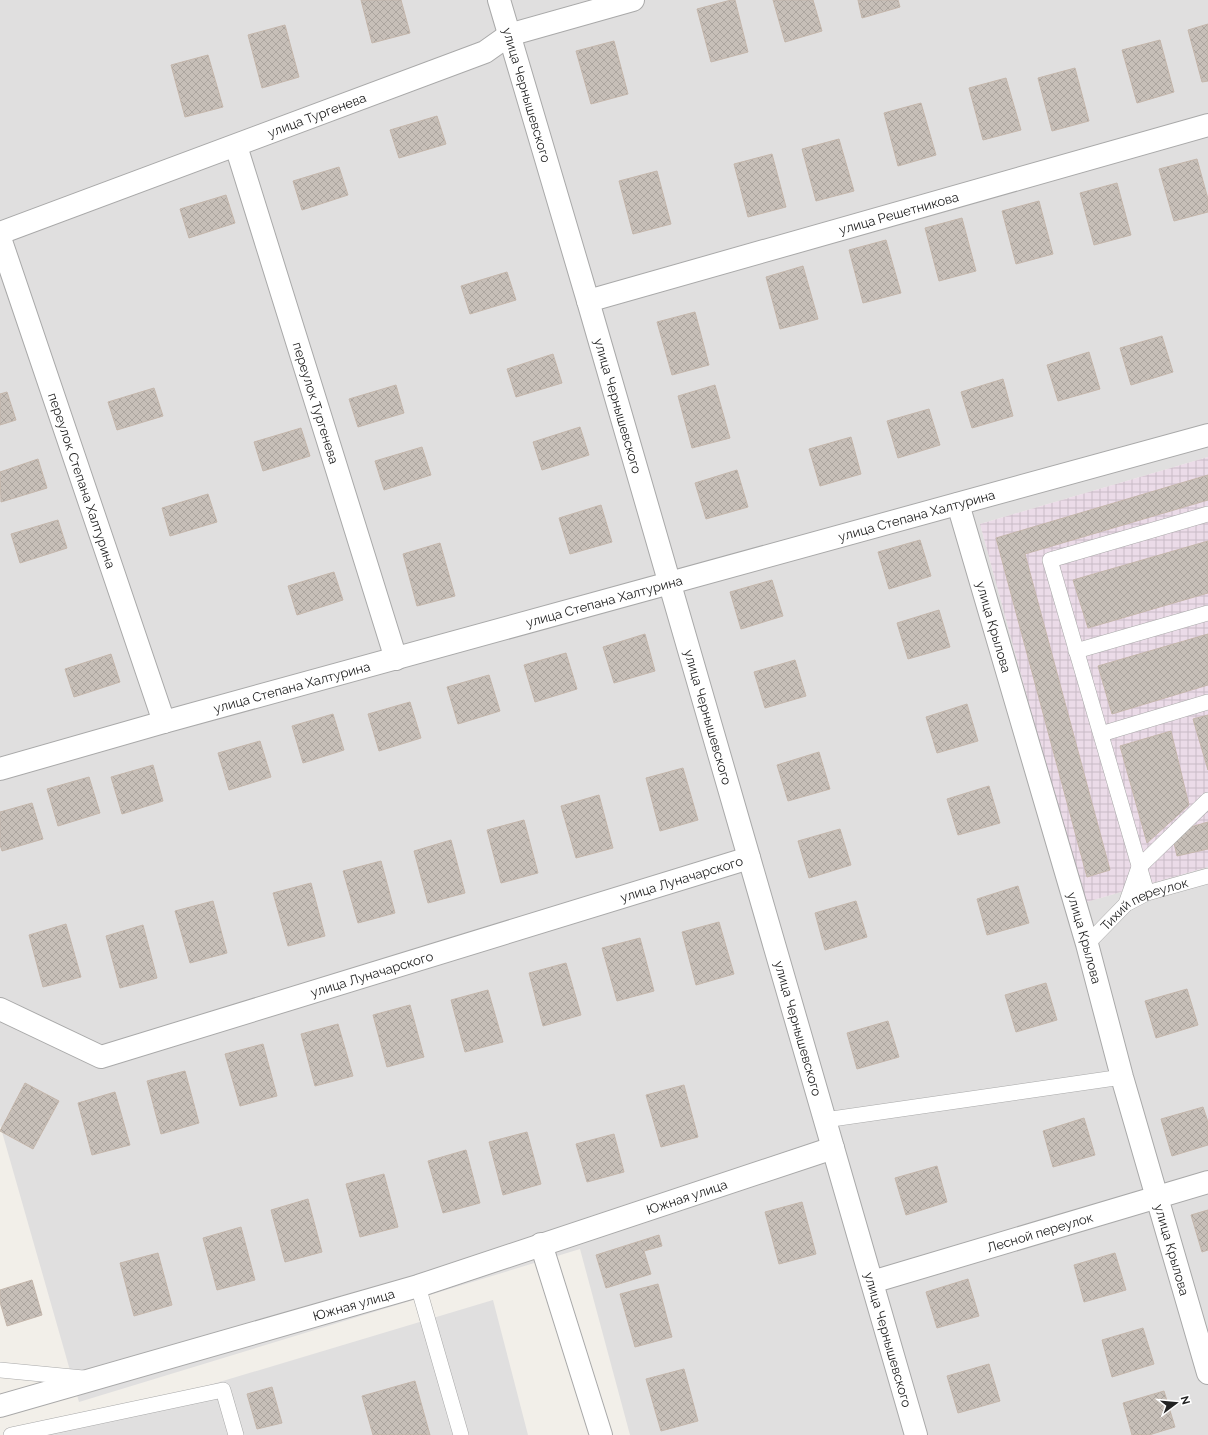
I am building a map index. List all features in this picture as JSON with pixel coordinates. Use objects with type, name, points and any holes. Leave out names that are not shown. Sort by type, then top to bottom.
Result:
[{"type":"street","name":"улица Чернышевского","points":[[499,0],[588,300],[916,1435]]},
{"type":"street","name":"улица Тургенева","points":[[0,233],[485,52],[509,35],[633,0]]},
{"type":"street","name":"улица Решетникова","points":[[588,300],[1208,125]]},
{"type":"street","name":"переулок Тургенева","points":[[236,146],[396,659]]},
{"type":"street","name":"переулок Степана Халтурина","points":[[0,238],[164,722]]},
{"type":"street","name":"улица Степана Халтурина","points":[[0,769],[164,722],[1208,435]]},
{"type":"street","name":"улица Крылова","points":[[958,504],[1087,944],[1122,1077],[1208,1373]]},
{"type":"street","name":"улица Луначарского","points":[[0,1009],[101,1057],[750,858]]},
{"type":"street","name":"Южная улица","points":[[0,1406],[418,1286],[833,1148]]},
{"type":"street","name":"Лесной переулок","points":[[872,1282],[1208,1182]]},
{"type":"street","points":[[541,1244],[601,1435]]},
{"type":"lane","points":[[1147,893],[1050,560],[1208,514]]},
{"type":"lane","points":[[1076,651],[1208,614]]},
{"type":"lane","points":[[1101,734],[1208,702]]},
{"type":"lane","points":[[1126,904],[1139,867],[1208,800]]},
{"type":"lane","name":"Тихий переулок","points":[[1087,944],[1126,904],[1147,893],[1208,876]]},
{"type":"lane","points":[[825,1120],[1122,1077]]},
{"type":"lane","points":[[418,1286],[461,1435]]},
{"type":"lane","points":[[0,1370],[94,1379]]},
{"type":"lane","points":[[11,1435],[40,1432],[223,1390],[236,1435]]},
{"type":"shaded area","points":[[0,0],[1208,0],[1208,457],[980,524],[1083,903],[1208,867],[1208,1435],[630,1435],[580,1249],[79,1402],[0,1125]]},
{"type":"shaded area","points":[[1208,457],[1208,867],[1083,903],[980,524]]},
{"type":"shaded area","points":[[493,1300],[528,1435],[43,1435]]},
{"type":"building","points":[[361,0],[401,0],[410,33],[372,43]]},
{"type":"building","points":[[735,0],[748,52],[711,62],[697,9]]},
{"type":"building","points":[[773,0],[813,0],[822,31],[785,42]]},
{"type":"building","points":[[858,0],[898,0],[900,7],[862,18]]},
{"type":"building","points":[[1208,24],[1208,81],[1202,82],[1188,30]]},
{"type":"building","points":[[285,25],[299,77],[262,88],[248,35]]},
{"type":"building","points":[[1160,40],[1174,92],[1137,103],[1122,50]]},
{"type":"building","points":[[614,41],[628,94],[591,104],[576,51]]},
{"type":"building","points":[[208,55],[223,107],[185,117],[171,65]]},
{"type":"building","points":[[1075,68],[1089,121],[1052,131],[1038,78]]},
{"type":"building","points":[[1006,78],[1021,130],[983,140],[969,88]]},
{"type":"building","points":[[921,103],[936,155],[898,166],[884,113]]},
{"type":"building","points":[[437,116],[446,144],[399,158],[390,130]]},
{"type":"building","points":[[839,139],[854,191],[816,201],[802,149]]},
{"type":"building","points":[[772,154],[786,207],[748,217],[734,164]]},
{"type":"building","points":[[1197,159],[1208,199],[1208,212],[1174,221],[1159,169]]},
{"type":"building","points":[[339,167],[348,195],[302,210],[293,181]]},
{"type":"building","points":[[657,171],[671,224],[633,234],[619,181]]},
{"type":"building","points":[[1117,183],[1131,235],[1094,245],[1080,193]]},
{"type":"building","points":[[226,195],[235,223],[189,238],[180,209]]},
{"type":"building","points":[[1039,201],[1053,254],[1016,264],[1002,211]]},
{"type":"building","points":[[962,218],[976,271],[939,281],[925,228]]},
{"type":"building","points":[[886,240],[901,293],[863,303],[849,250]]},
{"type":"building","points":[[803,266],[818,319],[780,329],[766,277]]},
{"type":"building","points":[[507,272],[516,300],[470,314],[461,286]]},
{"type":"building","points":[[695,312],[709,365],[672,375],[657,322]]},
{"type":"building","points":[[1162,336],[1173,372],[1131,385],[1120,348]]},
{"type":"building","points":[[1089,352],[1100,389],[1058,401],[1047,365]]},
{"type":"building","points":[[553,354],[562,383],[516,397],[507,369]]},
{"type":"building","points":[[1003,379],[1013,416],[972,428],[961,392]]},
{"type":"building","points":[[396,385],[404,413],[358,427],[349,399]]},
{"type":"building","points":[[715,385],[730,438],[692,448],[678,396]]},
{"type":"building","points":[[154,388],[163,416],[117,430],[108,402]]},
{"type":"building","points":[[7,392],[16,420],[0,425],[0,394]]},
{"type":"building","points":[[929,409],[940,445],[898,458],[887,421]]},
{"type":"building","points":[[580,427],[589,455],[542,470],[533,442]]},
{"type":"building","points":[[301,428],[310,456],[263,471],[254,442]]},
{"type":"building","points":[[851,437],[861,474],[820,486],[809,449]]},
{"type":"building","points":[[422,447],[431,475],[384,490],[375,461]]},
{"type":"building","points":[[38,459],[47,488],[1,502],[0,472]]},
{"type":"building","points":[[737,470],[748,507],[706,519],[695,483]]},
{"type":"building","points":[[1208,475],[1208,500],[1025,554],[1110,870],[1087,877],[996,538]]},
{"type":"building","points":[[208,494],[217,522],[170,536],[162,508]]},
{"type":"building","points":[[601,505],[612,542],[570,554],[559,518]]},
{"type":"building","points":[[58,520],[67,548],[20,563],[11,534]]},
{"type":"building","points":[[920,540],[931,576],[889,589],[878,552]]},
{"type":"building","points":[[1208,541],[1208,593],[1088,628],[1073,580]]},
{"type":"building","points":[[440,543],[455,596],[417,606],[403,554]]},
{"type":"building","points":[[334,572],[343,600],[297,615],[288,586]]},
{"type":"building","points":[[772,580],[783,616],[741,629],[730,592]]},
{"type":"building","points":[[939,610],[950,647],[908,659],[897,623]]},
{"type":"building","points":[[645,634],[655,671],[614,683],[603,647]]},
{"type":"building","points":[[1208,634],[1208,685],[1112,714],[1098,666]]},
{"type":"building","points":[[566,653],[577,689],[535,702],[524,665]]},
{"type":"building","points":[[111,654],[120,682],[74,697],[65,669]]},
{"type":"building","points":[[795,660],[806,696],[765,708],[754,672]]},
{"type":"building","points":[[489,675],[500,711],[458,724],[447,687]]},
{"type":"building","points":[[410,702],[421,738],[379,751],[368,714]]},
{"type":"building","points":[[967,704],[978,741],[937,753],[926,717]]},
{"type":"building","points":[[333,714],[344,750],[303,763],[292,726]]},
{"type":"building","points":[[1208,715],[1208,770],[1193,719]]},
{"type":"building","points":[[1171,731],[1189,805],[1147,843],[1120,746]]},
{"type":"building","points":[[260,741],[271,777],[229,790],[218,753]]},
{"type":"building","points":[[819,752],[830,789],[788,801],[777,765]]},
{"type":"building","points":[[153,765],[163,801],[122,814],[111,777]]},
{"type":"building","points":[[683,768],[698,820],[660,831],[646,778]]},
{"type":"building","points":[[89,777],[100,813],[58,826],[47,789]]},
{"type":"building","points":[[989,786],[1000,823],[958,835],[947,799]]},
{"type":"building","points":[[599,795],[613,848],[576,858],[561,806]]},
{"type":"building","points":[[32,803],[43,839],[2,851],[0,845],[0,812]]},
{"type":"building","points":[[524,820],[538,873],[501,883],[487,830]]},
{"type":"building","points":[[1208,822],[1208,849],[1177,856],[1174,843],[1187,828]]},
{"type":"building","points":[[840,829],[851,865],[809,878],[798,841]]},
{"type":"building","points":[[451,840],[465,893],[428,903],[414,851]]},
{"type":"building","points":[[381,861],[395,913],[358,923],[343,871]]},
{"type":"building","points":[[311,883],[325,936],[288,946],[273,893]]},
{"type":"building","points":[[1018,886],[1029,923],[987,935],[977,899]]},
{"type":"building","points":[[213,901],[227,953],[190,963],[175,911]]},
{"type":"building","points":[[856,901],[867,937],[825,950],[815,913]]},
{"type":"building","points":[[719,922],[734,974],[696,985],[682,932]]},
{"type":"building","points":[[66,924],[81,977],[43,987],[29,935]]},
{"type":"building","points":[[143,925],[157,978],[120,988],[106,936]]},
{"type":"building","points":[[640,938],[654,991],[617,1001],[602,948]]},
{"type":"building","points":[[566,963],[581,1015],[543,1026],[529,973]]},
{"type":"building","points":[[1046,983],[1057,1020],[1016,1032],[1005,995]]},
{"type":"building","points":[[1187,989],[1198,1025],[1156,1038],[1145,1001]]},
{"type":"building","points":[[488,990],[503,1042],[465,1052],[451,1000]]},
{"type":"building","points":[[410,1005],[424,1057],[387,1067],[373,1015]]},
{"type":"building","points":[[888,1021],[899,1057],[857,1069],[847,1033]]},
{"type":"building","points":[[338,1024],[353,1076],[315,1086],[301,1034]]},
{"type":"building","points":[[263,1044],[277,1096],[240,1106],[225,1054]]},
{"type":"building","points":[[185,1071],[199,1123],[161,1134],[147,1081]]},
{"type":"building","points":[[25,1083],[59,1101],[33,1149],[0,1131]]},
{"type":"building","points":[[684,1085],[698,1137],[661,1147],[646,1095]]},
{"type":"building","points":[[115,1092],[130,1145],[92,1155],[78,1103]]},
{"type":"building","points":[[1203,1107],[1208,1122],[1208,1145],[1172,1156],[1161,1119]]},
{"type":"building","points":[[1084,1118],[1095,1155],[1053,1167],[1043,1131]]},
{"type":"building","points":[[527,1132],[541,1184],[503,1195],[489,1142]]},
{"type":"building","points":[[614,1134],[624,1172],[587,1182],[576,1144]]},
{"type":"building","points":[[466,1150],[480,1203],[443,1213],[428,1161]]},
{"type":"building","points":[[937,1166],[947,1202],[906,1215],[895,1178]]},
{"type":"building","points":[[384,1174],[398,1227],[360,1237],[346,1184]]},
{"type":"building","points":[[308,1199],[322,1252],[285,1262],[271,1210]]},
{"type":"building","points":[[802,1202],[816,1254],[779,1264],[765,1212]]},
{"type":"building","points":[[1208,1210],[1208,1250],[1202,1252],[1191,1215]]},
{"type":"building","points":[[241,1227],[255,1280],[217,1290],[203,1238]]},
{"type":"building","points":[[659,1235],[662,1246],[644,1251],[651,1274],[606,1288],[596,1255]]},
{"type":"building","points":[[158,1253],[172,1305],[134,1316],[120,1263]]},
{"type":"building","points":[[1115,1253],[1126,1290],[1084,1302],[1074,1265]]},
{"type":"building","points":[[968,1279],[979,1316],[937,1328],[926,1292]]},
{"type":"building","points":[[32,1280],[42,1315],[7,1326],[0,1302],[0,1290]]},
{"type":"building","points":[[658,1284],[672,1337],[635,1347],[620,1294]]},
{"type":"building","points":[[1143,1328],[1154,1364],[1112,1377],[1102,1340]]},
{"type":"building","points":[[989,1364],[1000,1401],[958,1413],[947,1376]]},
{"type":"building","points":[[684,1369],[698,1421],[661,1431],[646,1379]]},
{"type":"building","points":[[415,1381],[430,1435],[373,1435],[362,1396]]},
{"type":"building","points":[[272,1387],[282,1423],[257,1429],[247,1394]]},
{"type":"building","points":[[1164,1391],[1175,1427],[1149,1435],[1132,1435],[1123,1403]]}]
